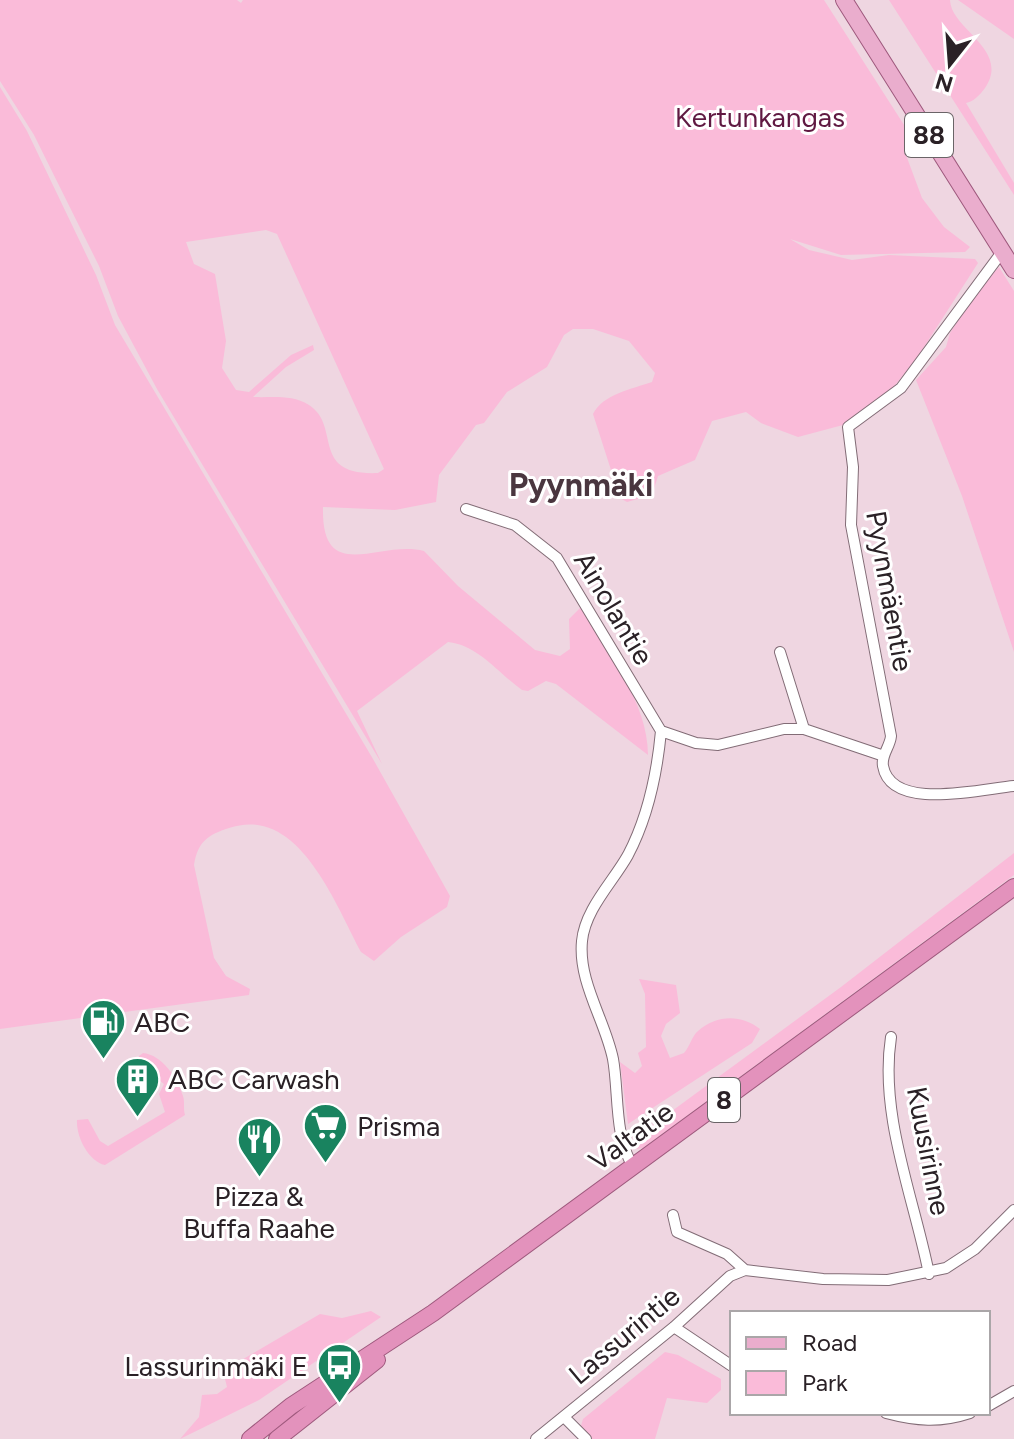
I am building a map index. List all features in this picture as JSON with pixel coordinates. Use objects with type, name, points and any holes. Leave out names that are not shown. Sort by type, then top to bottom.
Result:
[{"type":"highway","name":"Valtatie","points":[[277,1439],[433,1313],[1014,887]]},
{"type":"highway","name":"Valtatie","points":[[250,1439],[291,1406],[433,1313]]},
{"type":"main road","name":"88","points":[[844,0],[1014,270]]},
{"type":"street","name":"Pyynmäentie","points":[[884,756],[891,736],[851,525],[853,467],[848,427],[901,388],[1002,252]]},
{"type":"street","name":"Ainolantie","points":[[466,509],[515,525],[557,558],[661,731]]},
{"type":"street","points":[[780,652],[804,729]]},
{"type":"street","points":[[633,1166],[623,1142],[612,1055],[591,996],[582,941],[595,906],[626,857],[646,812],[661,731],[696,743],[718,745],[784,729],[804,729],[884,756],[887,779],[907,793],[933,794],[1014,786]]},
{"type":"street","name":"Kuusirinne","points":[[891,1037],[888,1056],[892,1107],[929,1274]]},
{"type":"street","points":[[673,1215],[677,1232],[727,1254],[745,1270],[845,1280],[888,1280],[929,1274],[960,1260],[1014,1210]]},
{"type":"street","name":"Lassurintie","points":[[536,1439],[674,1327],[730,1276],[745,1270]]},
{"type":"street","points":[[674,1327],[730,1365]]},
{"type":"street","points":[[990,1405],[1014,1391]]},
{"type":"street","points":[[897,1415],[929,1421],[960,1415]]},
{"type":"street","points":[[564,1417],[586,1439]]},
{"type":"green space","name":"Kertunkangas","points":[[0,0],[237,0],[241,3],[243,0],[824,0],[906,128],[909,138],[906,155],[922,198],[944,227],[970,247],[965,252],[841,255],[790,239],[809,250],[852,260],[889,255],[975,259],[978,263],[917,358],[888,394],[843,425],[798,437],[761,423],[746,412],[712,421],[695,460],[658,476],[652,495],[627,502],[620,498],[593,414],[611,397],[652,382],[655,373],[629,341],[593,329],[573,329],[564,335],[547,367],[507,392],[484,423],[476,425],[439,475],[436,502],[395,510],[323,507],[325,531],[332,546],[342,553],[407,549],[424,551],[458,586],[535,650],[560,656],[570,649],[569,619],[581,607],[634,697],[646,735],[648,755],[556,684],[546,681],[528,691],[522,690],[469,648],[448,642],[357,711],[382,764],[157,389],[118,316],[99,266],[34,135],[0,81]],"holes":[[[266,230],[277,234],[384,469],[378,473],[357,472],[343,467],[330,448],[319,414],[309,405],[288,398],[253,397],[286,367],[314,350],[313,345],[291,355],[249,392],[236,390],[222,368],[226,341],[215,274],[194,264],[186,242]]]},
{"type":"green space","points":[[889,0],[950,0],[960,21],[986,51],[991,62],[991,74],[981,93],[966,103],[1014,183],[1014,195]]},
{"type":"green space","points":[[958,0],[1014,0],[1014,39]]},
{"type":"green space","points":[[0,87],[27,131],[96,275],[115,325],[373,759],[450,896],[447,907],[401,937],[374,961],[361,952],[327,886],[295,845],[276,831],[254,825],[229,828],[205,840],[194,865],[214,958],[226,976],[250,989],[249,995],[0,1029]]},
{"type":"green space","points":[[999,267],[1014,291],[1014,652],[962,496],[916,380],[946,347],[950,333],[979,288]]},
{"type":"green space","points":[[1014,853],[1014,875],[643,1148],[630,1150],[631,1141],[841,987]]},
{"type":"green space","points":[[639,979],[676,985],[680,1013],[666,1024],[661,1036],[670,1058],[684,1053],[696,1033],[721,1019],[745,1021],[760,1029],[752,1043],[628,1124],[620,1062],[635,1073],[642,1066],[638,1053],[646,1047],[645,994]]},
{"type":"green space","points":[[143,1053],[162,1062],[173,1075],[183,1096],[185,1115],[105,1165],[99,1163],[84,1147],[77,1120],[88,1119],[100,1141],[108,1146],[165,1112],[159,1094],[164,1084],[139,1065],[139,1056]]},
{"type":"green space","points":[[371,1311],[381,1317],[259,1400],[180,1439],[199,1417],[202,1395],[217,1394],[227,1387],[223,1371],[320,1314],[342,1318]]},
{"type":"green space","points":[[665,1352],[678,1355],[721,1379],[721,1390],[707,1403],[667,1398],[655,1439],[589,1439],[580,1429],[583,1419]]},
{"type":"place","name":"ABC","points":[[103,1061]]},
{"type":"place","name":"ABC Carwash","points":[[137,1118]]},
{"type":"place","name":"Prisma","points":[[326,1165]]},
{"type":"place","name":"Pizza & Buffa Raahe","points":[[259,1178]]},
{"type":"place","name":"Lassurinmäki E","points":[[339,1405]]},
{"type":"district","name":"Pyynmäki","points":[[581,485]]}]
